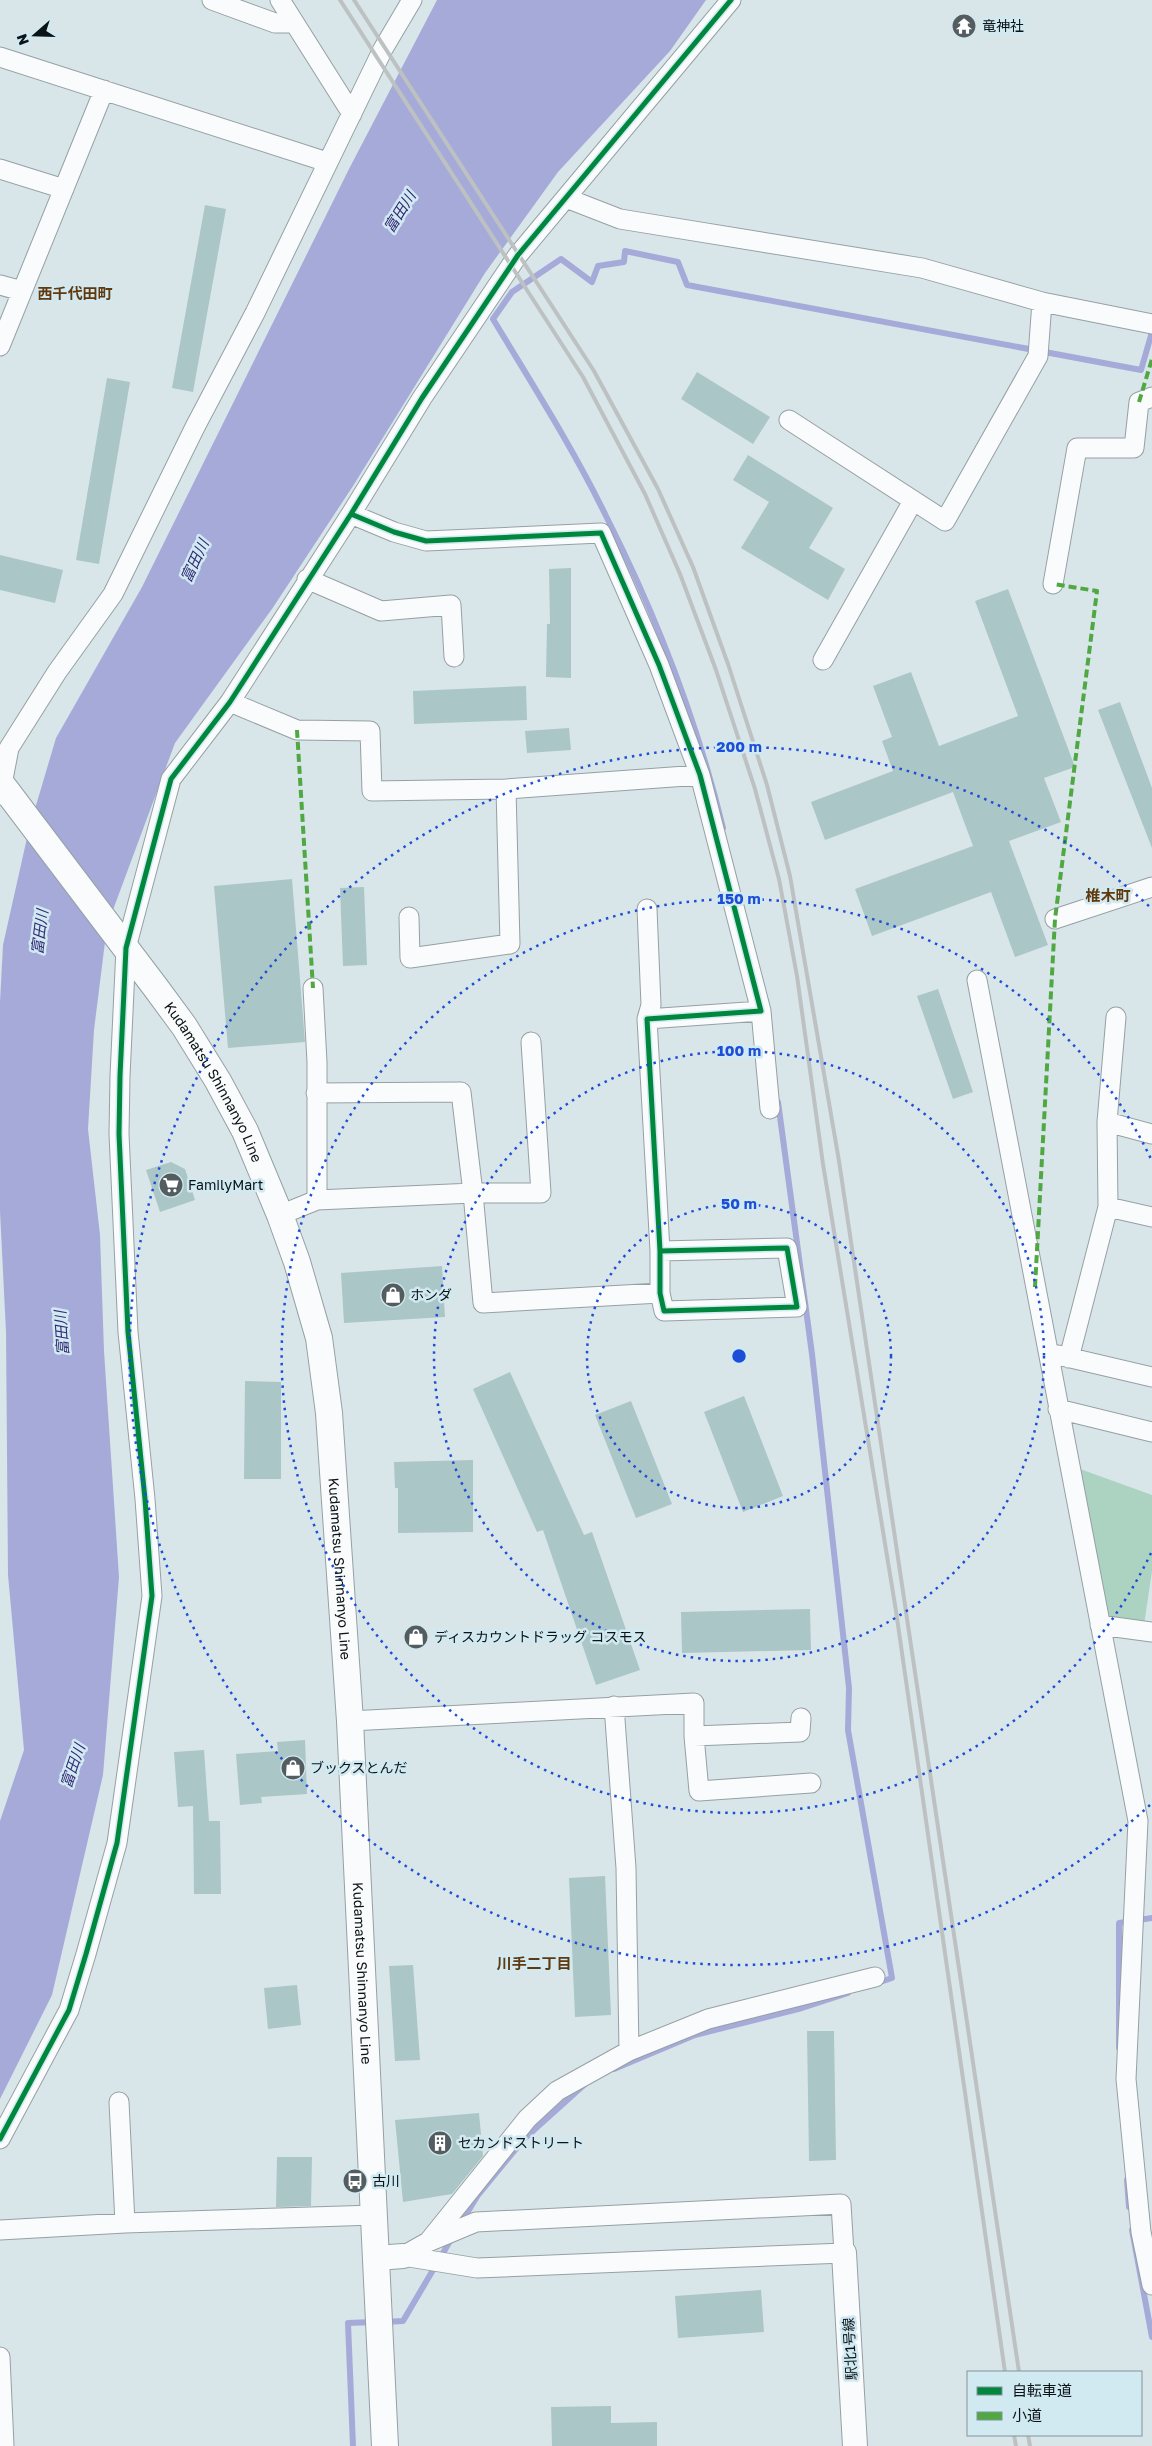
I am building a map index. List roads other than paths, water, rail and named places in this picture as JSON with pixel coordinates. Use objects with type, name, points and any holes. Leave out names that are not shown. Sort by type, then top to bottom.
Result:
[{"type":"main road","name":"Kudamatsu Shinnanyo Line","points":[[4,791],[120,939],[184,1026],[218,1080],[245,1131],[280,1215],[297,1262],[318,1338],[329,1413],[350,1721],[375,2215],[390,2257],[385,2446]]},
{"type":"street","points":[[212,0],[275,23],[293,22]]},
{"type":"street","points":[[280,0],[352,114]]},
{"type":"street","points":[[4,791],[9,748],[57,672],[113,594],[254,313],[383,49],[412,0]]},
{"type":"street","points":[[0,2139],[68,2010],[117,1843],[152,1596],[145,1499],[128,1332],[119,1134],[120,939],[171,779],[230,702],[307,579],[351,514],[422,398],[518,255],[731,0]]},
{"type":"street","points":[[0,57],[327,162]]},
{"type":"street","points":[[0,346],[104,90]]},
{"type":"street","points":[[0,169],[64,189]]},
{"type":"street","points":[[566,198],[620,219],[922,268],[1042,302],[1152,324]]},
{"type":"street","points":[[0,285],[22,291]]},
{"type":"street","points":[[789,420],[945,521],[1038,356],[1042,302]]},
{"type":"street","points":[[1054,584],[1077,448],[1134,448],[1139,402],[1152,397]]},
{"type":"street","points":[[823,660],[913,501]]},
{"type":"street","points":[[351,514],[394,532],[426,541],[601,533],[659,665],[700,774],[760,1011],[770,1109]]},
{"type":"street","points":[[307,579],[381,611],[451,605],[454,657]]},
{"type":"street","points":[[230,702],[297,730],[370,731],[372,791],[506,789],[700,774]]},
{"type":"street","points":[[409,917],[410,958],[510,944],[506,789]]},
{"type":"street","points":[[1055,919],[1152,887]]},
{"type":"street","points":[[647,909],[651,1005],[647,1020],[660,1252],[660,1292],[664,1311],[797,1307],[787,1248],[660,1252]]},
{"type":"street","points":[[976,980],[1138,1821],[1126,2079],[1145,2189],[1152,2285]]},
{"type":"street","points":[[312,988],[317,1062],[317,1200]]},
{"type":"street","points":[[647,1020],[760,1011]]},
{"type":"street","points":[[1069,1358],[1108,1207],[1107,1122],[1116,1017]]},
{"type":"street","points":[[280,1215],[317,1200],[541,1192],[531,1042]]},
{"type":"street","points":[[316,1092],[461,1092],[483,1303],[660,1292]]},
{"type":"street","points":[[1107,1122],[1152,1134]]},
{"type":"street","points":[[1108,1207],[1152,1217]]},
{"type":"street","points":[[1047,1353],[1152,1377]]},
{"type":"street","points":[[1058,1409],[1152,1432]]},
{"type":"street","points":[[1100,1625],[1152,1632]]},
{"type":"street","points":[[350,1721],[614,1706],[694,1704],[694,1736],[699,1791],[811,1783]]},
{"type":"street","points":[[614,1706],[626,1868],[629,2052]]},
{"type":"street","points":[[694,1736],[800,1732],[801,1718]]},
{"type":"street","points":[[1135,1906],[1152,1897]]},
{"type":"street","points":[[428,2242],[526,2119],[557,2091],[629,2052],[708,2019],[875,1976]]},
{"type":"street","points":[[119,2102],[125,2223]]},
{"type":"street","points":[[841,2204],[844,2253],[477,2268],[390,2257],[476,2222],[841,2204]]},
{"type":"street","points":[[0,2230],[125,2223],[375,2215]]},
{"type":"street","name":"駅北1号線","points":[[844,2253],[855,2446]]},
{"type":"street","points":[[0,2357],[4,2446]]},
{"type":"water","name":"富田川","points":[[437,0],[706,0],[670,51],[558,172],[485,273],[353,486],[272,609],[175,743],[107,926],[94,1030],[88,1129],[100,1235],[104,1351],[119,1577],[103,1775],[52,1995],[0,2099],[0,1821],[24,1750],[8,1575],[6,1332],[0,1211],[0,1002],[3,945],[29,829],[56,738],[142,587],[349,169]]},
{"type":"waterway","points":[[723,828],[713,788],[688,708],[642,591],[580,466],[493,319],[512,292],[561,259],[592,282],[598,266],[624,262],[625,251],[678,262],[687,285],[1141,370],[1152,332]]},
{"type":"waterway","points":[[778,1102],[812,1354],[849,1688],[848,1730],[892,1978],[877,1983]]},
{"type":"waterway","points":[[1119,2048],[1119,1923],[1152,1918]]},
{"type":"waterway","points":[[614,2069],[695,2035],[802,2008],[848,1993]]},
{"type":"waterway","points":[[461,2223],[478,2195],[524,2139],[585,2084]]},
{"type":"waterway","points":[[1127,2180],[1129,2207]]},
{"type":"waterway","points":[[1132,2230],[1152,2337]]},
{"type":"waterway","points":[[384,2322],[403,2321],[453,2236]]},
{"type":"waterway","points":[[353,2446],[348,2323],[374,2322]]},
{"type":"railway","points":[[340,0],[583,377],[645,494],[680,574],[716,670],[755,789],[779,879],[797,976],[823,1164],[896,1611],[1005,2371]]},
{"type":"railway","points":[[354,0],[594,371],[658,489],[693,567],[728,664],[767,785],[790,876],[839,1161],[1019,2371]]},
{"type":"railway","points":[[1014,2436],[1016,2446]]},
{"type":"railway","points":[[1028,2436],[1030,2446]]},
{"type":"place","name":"竜神社","points":[[964,26]]},
{"type":"place","name":"FamilyMart","points":[[171,1185]]},
{"type":"place","name":"ホンダ","points":[[393,1295]]},
{"type":"place","name":"ディスカウントドラッグ コスモス","points":[[416,1637]]},
{"type":"place","name":"ブックスとんだ","points":[[293,1768]]},
{"type":"place","name":"セカンドストリート","points":[[440,2143]]},
{"type":"place","name":"古川","points":[[355,2181]]},
{"type":"district","name":"西千代田町","points":[[75,294]]},
{"type":"district","name":"椎木町","points":[[1108,896]]},
{"type":"district","name":"川手二丁目","points":[[534,1964]]}]
